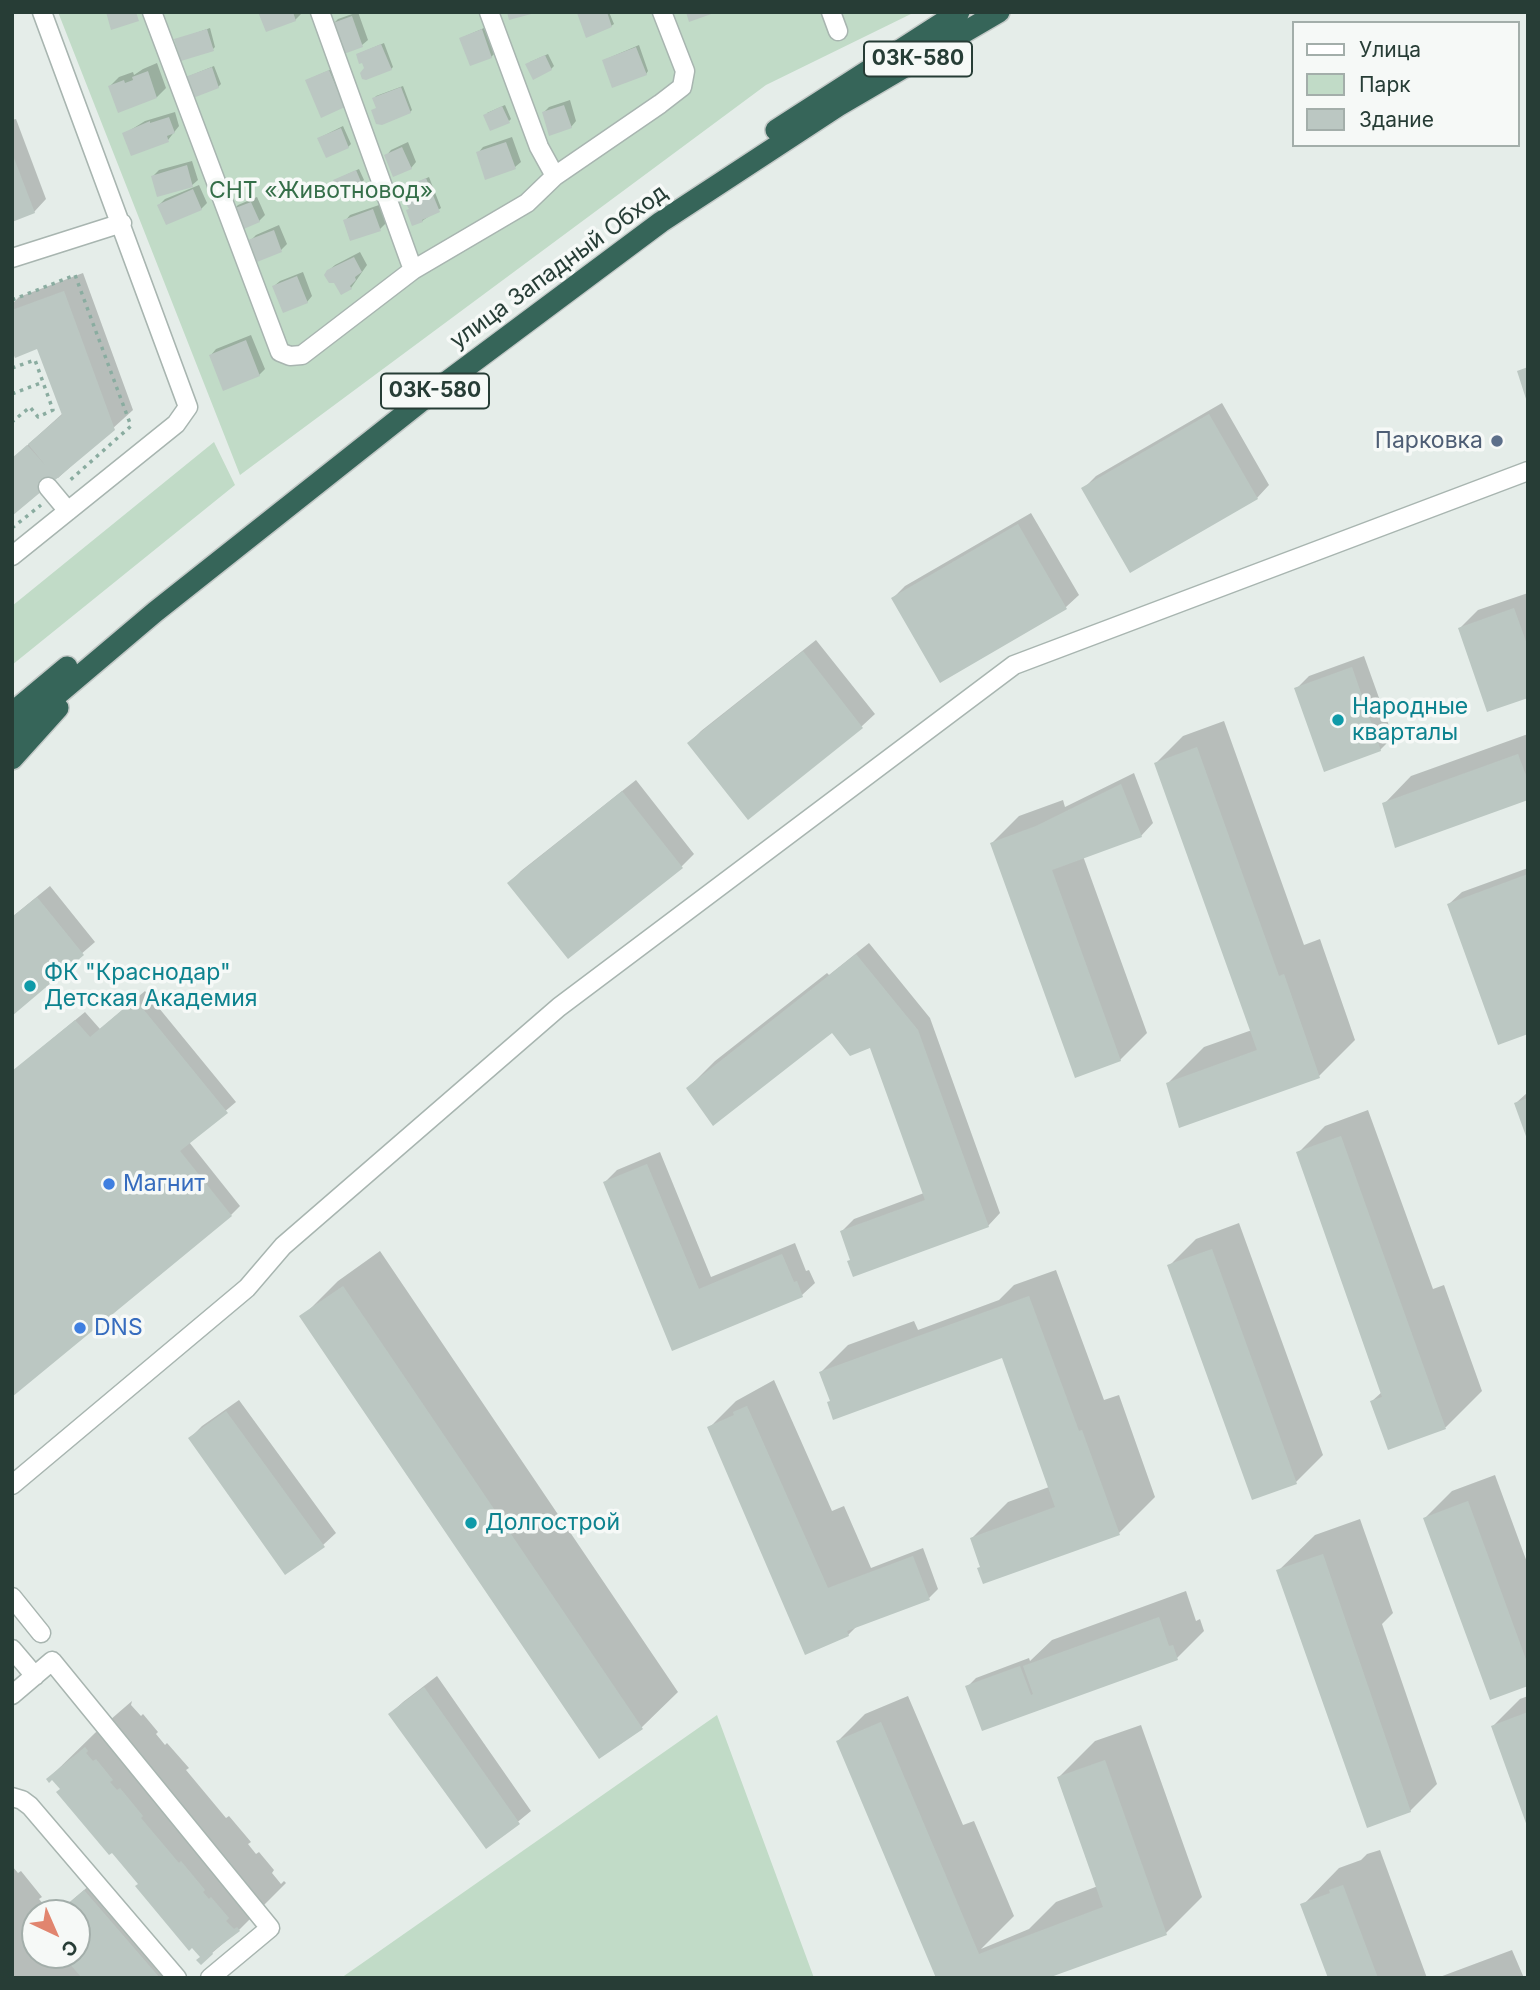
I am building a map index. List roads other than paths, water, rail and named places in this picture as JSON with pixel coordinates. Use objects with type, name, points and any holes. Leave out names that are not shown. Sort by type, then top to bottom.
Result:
[{"type":"highway","name":"улица Западный Обход","points":[[12,713],[220,543],[653,212],[830,93],[959,12]]},
{"type":"highway","name":"улица Западный Обход","points":[[12,733],[155,612],[418,404],[662,222],[838,106],[999,12]]},
{"type":"highway","points":[[12,759],[59,707],[82,674]]},
{"type":"street","points":[[12,556],[176,424],[188,407],[42,12]]},
{"type":"street","points":[[152,12],[280,352],[290,356],[302,355],[413,270],[527,203],[555,176],[681,87],[685,71],[662,12]]},
{"type":"street","points":[[320,12],[413,270]]},
{"type":"street","points":[[489,12],[539,148],[555,176]]},
{"type":"street","points":[[831,12],[838,31]]},
{"type":"street","points":[[12,258],[122,223]]},
{"type":"street","points":[[12,1485],[247,1288],[283,1246],[559,1007],[1014,665],[1528,471]]},
{"type":"street","points":[[51,491],[68,511]]},
{"type":"street","points":[[12,1597],[41,1633]]},
{"type":"street","points":[[12,1649],[35,1676]]},
{"type":"street","points":[[12,1695],[52,1661],[271,1928],[210,1978]]},
{"type":"street","points":[[12,1797],[30,1806],[177,1978]]},
{"type":"place","name":"Парковка","points":[[1497,441]]},
{"type":"place","name":"Народные кварталы","points":[[1338,720]]},
{"type":"place","name":"ФК \"Краснодар\" Детская Академия","points":[[30,986]]},
{"type":"place","name":"Магнит","points":[[109,1184]]},
{"type":"place","name":"DNS","points":[[80,1328]]},
{"type":"place","name":"Долгострой","points":[[471,1523]]},
{"type":"park label","name":"СНТ «Животновод»","points":[[321,191]]}]
